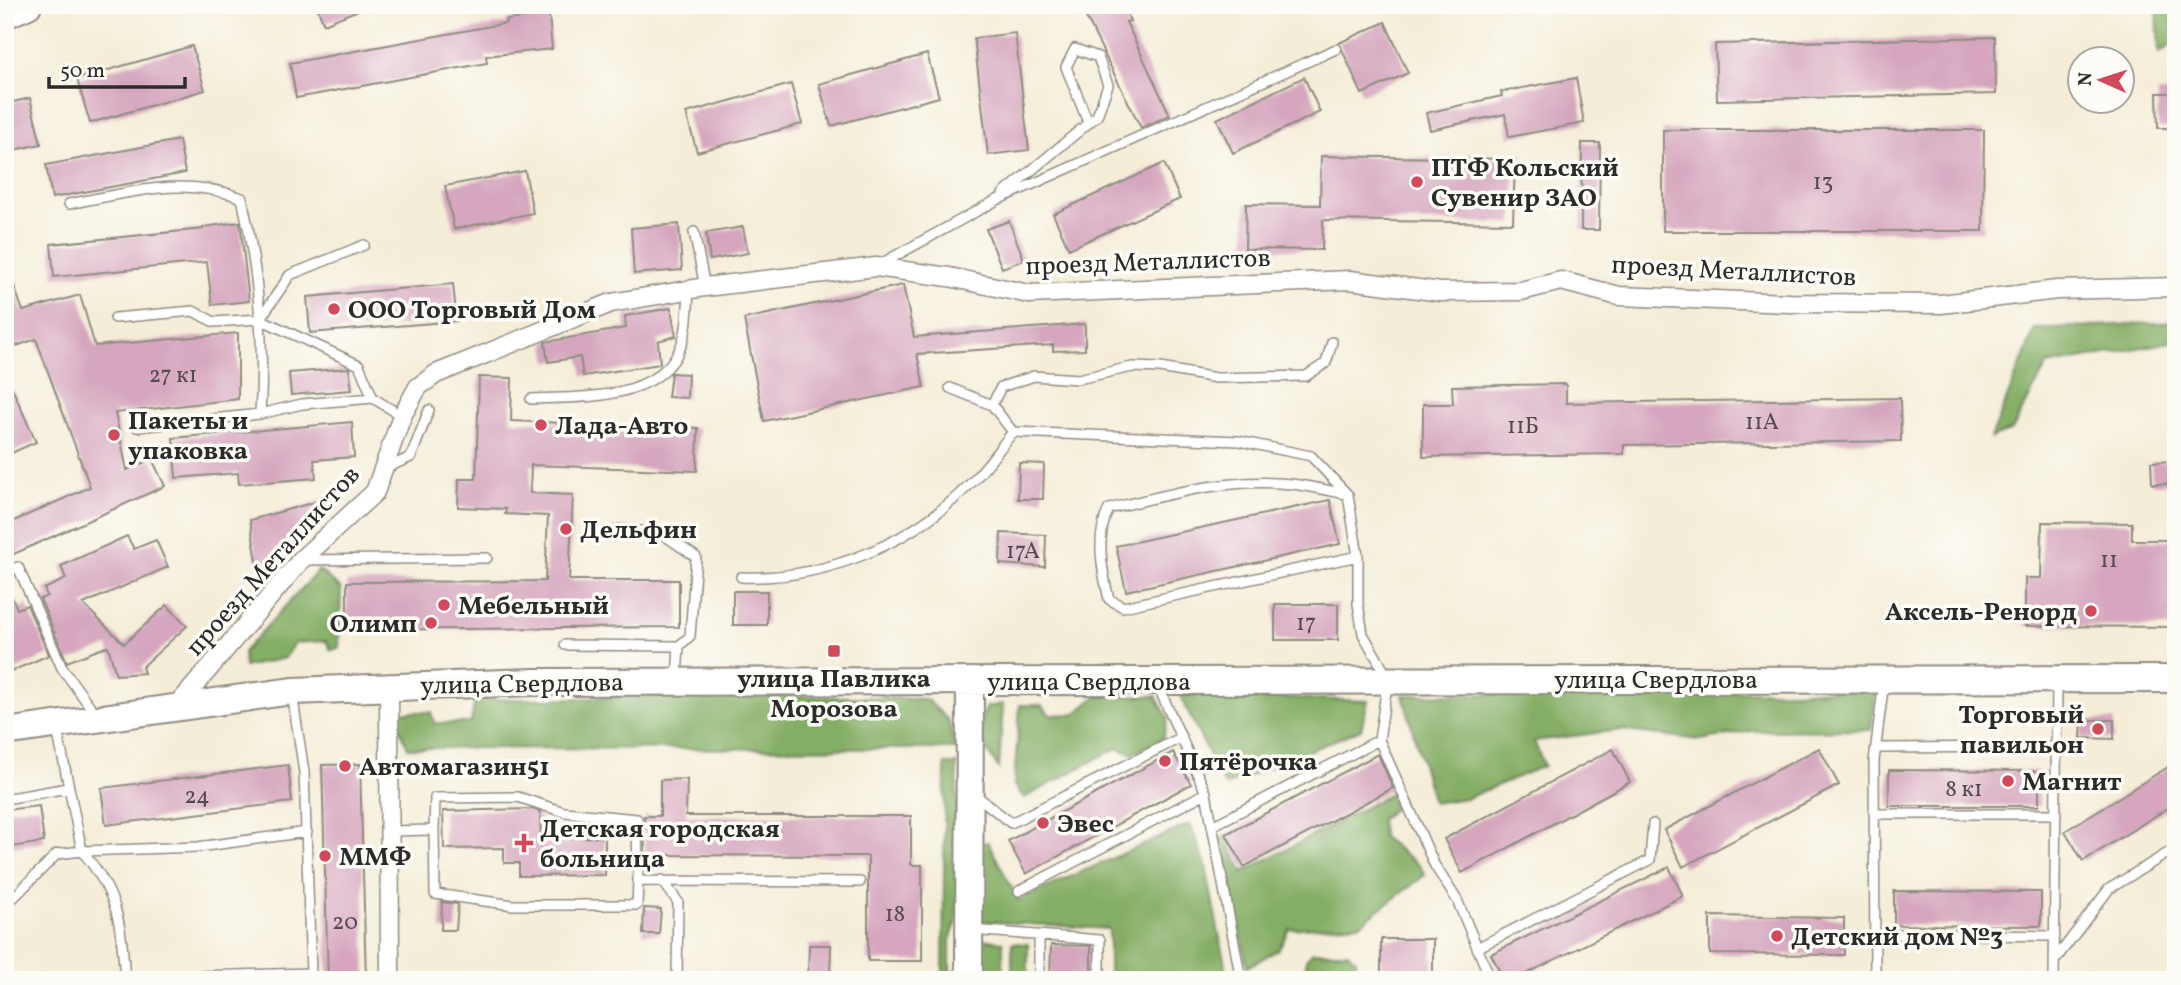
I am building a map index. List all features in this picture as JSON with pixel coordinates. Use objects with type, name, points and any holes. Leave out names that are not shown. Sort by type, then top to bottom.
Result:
[{"type":"street","points":[[5,15],[28,5]]},
{"type":"street","name":"проезд Металлистов","points":[[178,705],[302,560],[375,492],[386,468],[391,443],[402,416],[418,387],[436,374],[611,303],[697,289],[876,267],[949,277],[1029,294],[1350,280],[1441,292],[1521,291],[1561,281],[1619,296],[1790,303],[1941,304],[2057,290],[2176,287]]},
{"type":"street","name":"улица Свердлова","points":[[5,732],[178,705],[292,691],[389,685],[1388,678],[2176,679]]},
{"type":"street","points":[[969,980],[970,681]]},
{"type":"street","points":[[389,685],[390,980]]},
{"type":"lane","points":[[997,200],[1097,116],[1108,85],[1098,57],[1075,49],[1066,66],[1088,122]]},
{"type":"lane","points":[[876,267],[997,200],[1336,50]]},
{"type":"lane","points":[[69,204],[177,185],[217,188],[242,198],[251,238],[260,319],[263,368],[260,414]]},
{"type":"lane","points":[[531,399],[611,397],[657,377],[672,362],[685,335],[697,289],[694,232]]},
{"type":"lane","points":[[260,319],[290,275],[363,244]]},
{"type":"lane","points":[[116,318],[193,311],[214,321],[260,319],[359,365],[373,398],[402,416]]},
{"type":"lane","points":[[992,405],[1001,387],[1034,376],[1078,379],[1132,367],[1160,368],[1216,378],[1306,376],[1326,363],[1332,342]]},
{"type":"lane","points":[[950,388],[992,405],[1013,432],[1238,441],[1311,456],[1348,495],[1358,556],[1358,604],[1363,634],[1388,678],[1379,740],[1435,866],[1458,901],[1491,980]]},
{"type":"lane","points":[[137,428],[260,414],[302,404],[373,398]]},
{"type":"lane","points":[[386,468],[411,457],[429,410]]},
{"type":"lane","points":[[741,577],[775,578],[835,566],[904,536],[968,486],[1013,432]]},
{"type":"lane","points":[[1348,495],[1293,484],[1255,482],[1198,487],[1109,509],[1103,529],[1103,573],[1109,599],[1123,607],[1358,556]]},
{"type":"lane","points":[[565,645],[679,646],[690,636],[696,557],[661,533],[619,529]]},
{"type":"lane","points":[[302,560],[487,558]]},
{"type":"lane","points":[[5,572],[18,567],[62,668],[98,717]]},
{"type":"lane","points":[[677,681],[679,646]]},
{"type":"lane","points":[[1875,980],[1874,814],[1876,748],[1884,680]]},
{"type":"lane","points":[[2054,980],[2057,680]]},
{"type":"lane","points":[[1155,681],[1206,793],[1241,980]]},
{"type":"lane","points":[[56,723],[82,851],[106,879],[118,914],[125,979],[312,973],[304,772],[292,691]]},
{"type":"lane","points":[[969,790],[1011,823],[1182,737]]},
{"type":"lane","points":[[1212,826],[1379,740]]},
{"type":"lane","points":[[1876,748],[2057,747]]},
{"type":"lane","points":[[5,799],[68,788]]},
{"type":"lane","points":[[1019,891],[1206,793]]},
{"type":"lane","points":[[518,797],[564,812],[637,819],[638,905],[513,905],[435,894],[434,830],[435,799],[518,797]]},
{"type":"lane","points":[[1874,814],[2056,814]]},
{"type":"lane","points":[[1478,948],[1650,860],[1653,824]]},
{"type":"lane","points":[[390,831],[434,830]]},
{"type":"lane","points":[[5,906],[57,854],[198,847],[307,832]]},
{"type":"lane","points":[[2054,962],[2109,889],[2176,848]]},
{"type":"lane","points":[[662,880],[678,902],[677,980]]},
{"type":"lane","points":[[638,881],[860,882]]},
{"type":"lane","points":[[969,930],[1100,940],[1100,980]]},
{"type":"lane","points":[[1875,934],[2055,936]]},
{"type":"lane","points":[[1039,937],[1040,980]]},
{"type":"green space","points":[[2157,5],[2176,5],[2176,42],[2159,53]]},
{"type":"green space","points":[[2176,322],[2176,341],[2047,365],[2012,430],[1991,438],[2035,329]]},
{"type":"green space","points":[[319,570],[341,589],[339,648],[331,650],[326,641],[294,643],[285,658],[244,667],[243,652]]},
{"type":"green space","points":[[1876,690],[1871,730],[1752,731],[1700,740],[1620,730],[1534,741],[1544,766],[1467,798],[1433,803],[1403,695]]},
{"type":"green space","points":[[1179,694],[1368,701],[1361,729],[1225,786]]},
{"type":"green space","points":[[754,695],[926,699],[948,720],[956,749],[408,748],[395,718],[397,712],[431,712],[434,723],[471,723],[475,700]]},
{"type":"green space","points":[[1097,696],[1156,696],[1168,718],[1163,738],[1133,754],[1116,748],[1024,798],[1014,785],[1020,705],[1042,705],[1050,715],[1075,714]]},
{"type":"green space","points":[[1003,704],[999,768],[986,747],[981,723],[987,707]]},
{"type":"green space","points":[[945,764],[957,764],[957,921],[950,940],[950,980],[943,980]]},
{"type":"green space","points":[[1396,791],[1401,803],[1381,819],[1382,837],[1419,865],[1425,875],[1360,924],[1289,929],[1279,949],[1247,967],[1220,838],[1225,836],[1243,872]]},
{"type":"green space","points":[[1190,824],[1205,862],[1228,980],[1109,980],[1109,929],[981,921],[981,843],[988,842],[1018,900]]},
{"type":"green space","points":[[981,939],[1003,942],[1003,980],[981,980]]},
{"type":"green space","points":[[1012,943],[1028,944],[1028,980],[1012,980]]},
{"type":"green space","points":[[1312,952],[1348,952],[1356,959],[1356,966],[1306,966],[1306,959]]},
{"type":"building","points":[[316,5],[368,5],[368,6],[324,24]]},
{"type":"building","points":[[1080,5],[1123,5],[1130,21],[1126,22],[1170,115],[1141,128]]},
{"type":"building","points":[[549,15],[552,49],[486,56],[487,63],[296,98],[290,63],[507,23],[506,20]]},
{"type":"building","points":[[1385,22],[1408,73],[1362,94],[1339,43]]},
{"type":"building","points":[[1015,33],[1029,150],[988,155],[974,38]]},
{"type":"building","points":[[1995,37],[1996,94],[1717,100],[1715,44]]},
{"type":"building","points":[[192,46],[205,90],[90,123],[77,79]]},
{"type":"building","points":[[927,54],[939,97],[831,126],[819,84]]},
{"type":"building","points":[[1304,77],[1320,112],[1233,153],[1217,119]]},
{"type":"building","points":[[1576,78],[1584,123],[1509,137],[1505,114],[1430,130],[1426,113],[1502,96],[1501,92]]},
{"type":"building","points":[[791,84],[802,124],[697,152],[686,113]]},
{"type":"building","points":[[2157,93],[2176,93],[2176,128],[2158,128]]},
{"type":"building","points":[[30,98],[41,144],[5,152],[5,104]]},
{"type":"building","points":[[1663,130],[1984,130],[1983,231],[1663,231]]},
{"type":"building","points":[[179,140],[185,173],[52,198],[46,165]]},
{"type":"building","points":[[1582,143],[1600,143],[1599,230],[1581,230]]},
{"type":"building","name":"ПТФ Кольский Сувенир ЗАО","points":[[1321,156],[1515,159],[1513,223],[1323,220],[1322,250],[1245,249],[1246,204],[1320,205]]},
{"type":"building","points":[[1164,163],[1180,199],[1069,249],[1053,214]]},
{"type":"building","points":[[525,171],[533,213],[454,229],[445,186]]},
{"type":"building","points":[[1009,221],[1024,260],[1002,268],[986,229]]},
{"type":"building","points":[[240,222],[249,301],[212,305],[207,262],[54,277],[51,244],[203,229]]},
{"type":"building","points":[[679,224],[682,270],[634,274],[631,228]]},
{"type":"building","points":[[743,227],[748,253],[710,260],[706,233]]},
{"type":"building","points":[[7,266],[23,311],[80,295],[95,346],[238,333],[238,399],[115,413],[127,470],[152,459],[165,486],[5,558],[5,525],[90,487],[36,339],[5,350]]},
{"type":"building","points":[[453,284],[457,321],[310,333],[307,297]]},
{"type":"building","points":[[903,285],[914,337],[1085,324],[1085,350],[1053,351],[1053,345],[917,354],[924,387],[764,421],[744,319]]},
{"type":"building","points":[[671,308],[676,336],[658,341],[660,364],[583,376],[580,357],[548,362],[545,342],[626,328],[625,316]]},
{"type":"building","points":[[349,368],[352,390],[291,395],[289,373]]},
{"type":"building","points":[[5,372],[36,442],[5,456]]},
{"type":"building","points":[[671,373],[688,374],[687,398],[668,397]]},
{"type":"building","points":[[479,377],[512,378],[511,421],[698,428],[697,471],[531,465],[530,493],[573,495],[569,580],[679,580],[679,627],[347,630],[347,582],[545,581],[548,516],[505,514],[506,509],[458,507],[459,479],[476,479]]},
{"type":"building","points":[[1566,384],[1566,403],[1900,398],[1901,441],[1624,445],[1624,454],[1423,457],[1423,404],[1453,404],[1452,386]]},
{"type":"building","points":[[352,422],[354,457],[314,460],[316,478],[239,484],[238,473],[176,478],[173,438]]},
{"type":"building","points":[[2176,461],[2176,484],[2152,484],[2151,462]]},
{"type":"building","points":[[1019,463],[1044,464],[1043,499],[1018,499]]},
{"type":"building","points":[[334,497],[259,573],[250,520]]},
{"type":"building","points":[[1330,500],[1340,544],[1126,591],[1116,546]]},
{"type":"building","points":[[2042,522],[2132,523],[2132,540],[2176,540],[2176,627],[2025,626],[2025,578],[2041,578]]},
{"type":"building","points":[[1001,533],[1046,535],[1045,567],[1000,564]]},
{"type":"building","points":[[127,536],[134,549],[156,540],[168,567],[83,604],[124,644],[167,605],[187,626],[142,667],[144,673],[116,675],[108,646],[67,662],[40,599],[47,596],[44,589],[66,579],[61,566]]},
{"type":"building","points":[[5,581],[17,609],[27,605],[49,655],[5,674]]},
{"type":"building","points":[[733,591],[767,591],[767,625],[733,625]]},
{"type":"building","points":[[1275,604],[1338,604],[1338,640],[1275,640]]},
{"type":"building","name":"Торговый павильон","points":[[2082,720],[2114,720],[2114,739],[2081,738]]},
{"type":"building","points":[[1819,748],[1839,785],[1683,867],[1664,830]]},
{"type":"building","points":[[1613,749],[1630,782],[1462,873],[1444,839]]},
{"type":"building","points":[[1173,752],[1191,784],[1026,874],[1008,841]]},
{"type":"building","points":[[1378,754],[1393,788],[1244,867],[1226,834]]},
{"type":"building","points":[[2176,762],[2176,803],[2083,861],[2065,831]]},
{"type":"building","points":[[360,764],[366,980],[328,980],[322,765]]},
{"type":"building","points":[[288,765],[292,802],[106,825],[101,788]]},
{"type":"building","points":[[1889,770],[2039,771],[2039,806],[1889,806]]},
{"type":"building","points":[[687,779],[686,816],[911,816],[911,865],[922,865],[922,961],[868,961],[868,856],[645,855],[644,816],[660,816],[660,780]]},
{"type":"building","points":[[39,806],[44,842],[5,848],[5,810]]},
{"type":"building","name":"Детская городская больница","points":[[533,809],[540,812],[541,838],[605,837],[605,875],[519,876],[519,863],[504,863],[504,848],[444,849],[443,811]]},
{"type":"building","points":[[1669,867],[1683,896],[1514,980],[1504,980],[1491,954]]},
{"type":"building","points":[[1894,891],[2041,892],[2041,926],[1894,925]]},
{"type":"building","points":[[442,902],[458,904],[456,930],[441,930]]},
{"type":"building","points":[[644,908],[661,909],[659,934],[643,934]]},
{"type":"building","name":"Детский дом №3","points":[[1710,916],[1844,918],[1844,955],[1710,954]]},
{"type":"building","points":[[1381,939],[1433,939],[1433,980],[1381,980]]},
{"type":"building","points":[[809,945],[831,945],[830,978],[808,977]]},
{"type":"building","points":[[1051,945],[1091,946],[1091,980],[1050,980]]},
{"type":"place","name":"ПТФ Кольский Сувенир ЗАО","points":[[1417,182]]},
{"type":"place","name":"ООО Торговый Дом","points":[[334,309]]},
{"type":"place","name":"Лада-Авто","points":[[541,425]]},
{"type":"place","name":"Пакеты и упаковка","points":[[114,435]]},
{"type":"place","name":"Дельфин","points":[[566,529]]},
{"type":"place","name":"Мебельный","points":[[444,605]]},
{"type":"place","name":"Аксель-Ренорд","points":[[2091,611]]},
{"type":"place","name":"Олимп","points":[[431,623]]},
{"type":"place","name":"улица Павлика Морозова","points":[[834,651]]},
{"type":"place","name":"Торговый павильон","points":[[2098,729]]},
{"type":"place","name":"Пятёрочка","points":[[1165,761]]},
{"type":"place","name":"Автомагазин51","points":[[345,766]]},
{"type":"place","name":"Магнит","points":[[2008,781]]},
{"type":"place","name":"Эвес","points":[[1043,823]]},
{"type":"place","name":"Детская городская больница","points":[[524,843]]},
{"type":"place","name":"ММФ","points":[[325,856]]},
{"type":"place","name":"Детский дом №3","points":[[1777,936]]}]
